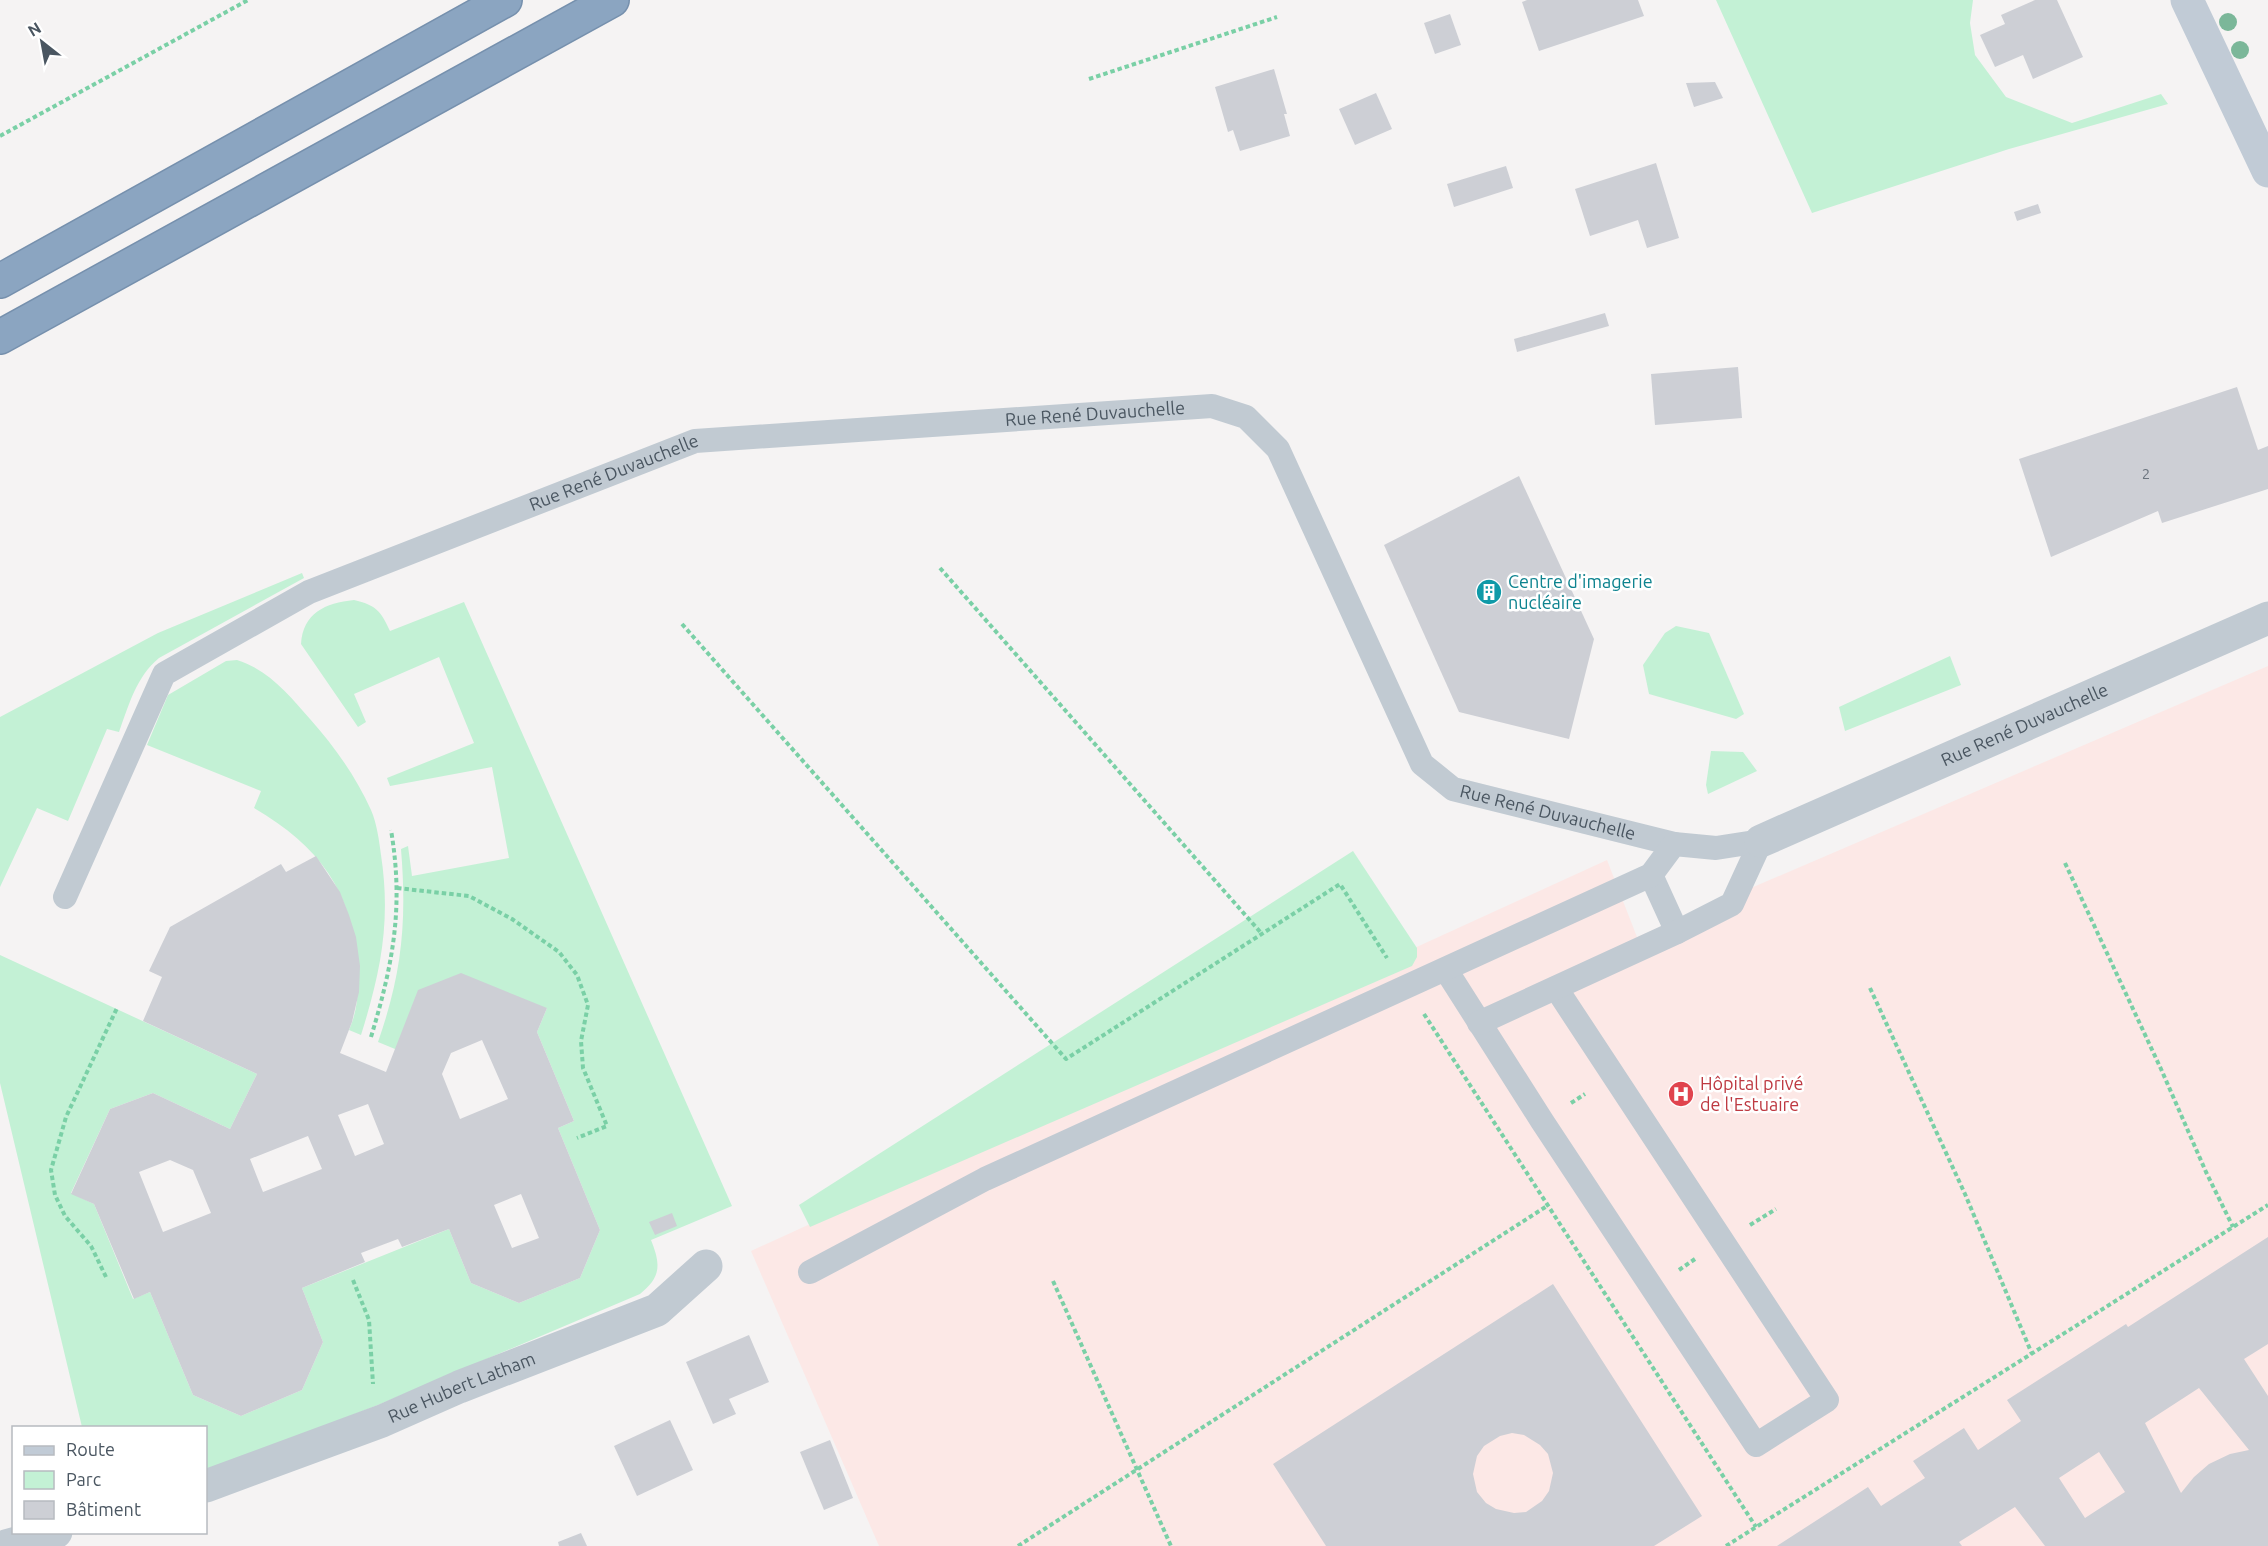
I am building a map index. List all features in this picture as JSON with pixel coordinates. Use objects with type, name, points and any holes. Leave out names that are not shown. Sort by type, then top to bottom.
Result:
[{"type":"highway","points":[[0,282],[505,0]]},
{"type":"highway","points":[[0,337],[612,0]]},
{"type":"street","points":[[2187,0],[2268,171]]},
{"type":"street","name":"Rue René Duvauchelle","points":[[1761,841],[2268,618]]},
{"type":"street","name":"Rue Hubert Latham","points":[[207,1486],[382,1421],[470,1383],[657,1310],[706,1266]]},
{"type":"street","points":[[6,1546],[52,1534]]},
{"type":"lane","name":"Rue René Duvauchelle","points":[[65,897],[164,674],[309,592],[696,441],[1212,406],[1246,417],[1278,449],[1422,764],[1453,789],[1674,844],[1716,848],[1761,841]]},
{"type":"lane","points":[[1479,1023],[1677,932],[1732,904],[1761,841]]},
{"type":"lane","points":[[810,1272],[985,1179],[1651,875],[1674,844]]},
{"type":"lane","points":[[1651,875],[1677,932]]},
{"type":"lane","points":[[1446,970],[1756,1445],[1827,1400],[1556,988]]},
{"type":"path","points":[[0,136],[248,0]]},
{"type":"path","points":[[1089,79],[1277,17]]},
{"type":"path","points":[[940,568],[1262,934]]},
{"type":"path","points":[[682,624],[1066,1059],[1340,884],[1756,1527]]},
{"type":"path","points":[[371,1037],[385,991],[395,941],[396,860],[391,831]]},
{"type":"path","points":[[2065,863],[2233,1227]]},
{"type":"path","points":[[397,888],[469,896],[512,919],[559,952],[577,975],[588,1005],[581,1041],[584,1068],[607,1126],[577,1138]]},
{"type":"path","points":[[1870,988],[1965,1194],[2032,1353]]},
{"type":"path","points":[[106,1277],[91,1246],[65,1216],[55,1196],[51,1170],[66,1117],[117,1008]]},
{"type":"path","points":[[1726,1546],[2268,1205]]},
{"type":"path","points":[[1018,1546],[1547,1206]]},
{"type":"path","points":[[353,1280],[369,1320],[371,1378],[382,1421]]},
{"type":"path","points":[[1053,1281],[1171,1546]]},
{"type":"shaded area","name":"Hôpital privé de l'Estuaire","points":[[2268,666],[2268,1546],[879,1546],[751,1251],[1607,860],[1637,937]]},
{"type":"green space","points":[[1716,0],[1973,0],[1970,23],[1975,55],[2006,97],[2072,123],[2161,94],[2168,104],[2009,149],[1812,213]]},
{"type":"green space","points":[[302,573],[304,578],[159,658],[151,666],[134,692],[119,732],[107,729],[68,821],[37,808],[0,887],[0,717],[158,633]]},
{"type":"green space","points":[[354,600],[373,607],[384,618],[390,631],[464,602],[732,1206],[651,1240],[657,1270],[652,1282],[640,1294],[378,1405],[207,1472],[207,1426],[82,1426],[0,1083],[0,955],[257,1074],[230,1129],[153,1093],[110,1109],[71,1193],[94,1204],[133,1299],[150,1292],[193,1395],[241,1416],[302,1390],[323,1342],[302,1288],[449,1229],[471,1283],[519,1303],[580,1278],[600,1230],[558,1128],[574,1121],[537,1032],[547,1008],[395,1049],[378,1042],[393,993],[401,947],[403,875],[401,849],[408,846],[412,876],[509,858],[492,767],[390,786],[387,778],[474,743],[439,657],[354,694],[366,722],[358,727],[301,644],[306,624],[311,617],[325,607]]},
{"type":"green space","points":[[1676,626],[1709,633],[1744,714],[1736,719],[1649,694],[1643,665],[1665,633]]},
{"type":"green space","points":[[1950,656],[1961,685],[1845,731],[1839,707]]},
{"type":"green space","points":[[237,660],[269,677],[302,710],[344,763],[359,786],[373,815],[379,838],[384,879],[384,924],[379,967],[361,1035],[349,1030],[358,991],[354,940],[340,893],[328,873],[297,838],[254,808],[261,791],[147,745],[168,695],[226,661]]},
{"type":"green space","points":[[1711,751],[1743,752],[1757,771],[1708,794],[1706,785]]},
{"type":"green space","points":[[1353,851],[1417,948],[1417,957],[1412,966],[810,1227],[799,1205]]},
{"type":"building","points":[[1527,0],[1638,0],[1644,16],[1539,51],[1522,2]]},
{"type":"building","points":[[2035,0],[2057,0],[2083,57],[2033,79],[2023,55],[1995,67],[1980,35],[2005,24],[2001,15]]},
{"type":"building","points":[[1450,14],[1461,45],[1435,54],[1424,23]]},
{"type":"building","points":[[1274,69],[1287,114],[1284,114],[1290,136],[1240,151],[1233,130],[1228,132],[1215,87]]},
{"type":"building","points":[[1715,82],[1723,98],[1694,107],[1686,83]]},
{"type":"building","points":[[1376,93],[1392,129],[1355,145],[1339,109]]},
{"type":"building","points":[[1656,163],[1679,238],[1647,248],[1638,220],[1590,236],[1575,189]]},
{"type":"building","points":[[1506,166],[1513,188],[1454,207],[1447,184]]},
{"type":"building","points":[[2038,204],[2041,213],[2017,221],[2014,212]]},
{"type":"building","points":[[1605,313],[1609,326],[1517,352],[1514,339]]},
{"type":"building","points":[[1738,367],[1742,418],[1655,425],[1651,374]]},
{"type":"building","points":[[2237,387],[2258,450],[2268,446],[2268,489],[2162,523],[2158,511],[2051,557],[2019,459]]},
{"type":"building","name":"Centre d'imagerie nucléaire","points":[[1519,476],[1594,639],[1569,739],[1459,712],[1384,545]]},
{"type":"building","points":[[316,856],[340,892],[356,937],[360,966],[359,992],[352,1022],[340,1053],[386,1072],[418,990],[461,973],[547,1008],[537,1032],[574,1121],[558,1128],[600,1230],[580,1278],[519,1303],[471,1283],[449,1229],[402,1247],[398,1239],[361,1253],[365,1262],[302,1288],[323,1342],[302,1390],[241,1416],[193,1395],[150,1292],[134,1299],[94,1204],[71,1194],[110,1109],[153,1093],[230,1129],[257,1074],[143,1021],[162,977],[149,971],[170,927],[281,864],[286,872]],"holes":[[[482,1040],[508,1099],[460,1119],[442,1074],[451,1053]],[[368,1104],[384,1144],[355,1156],[338,1115]],[[308,1136],[322,1169],[263,1192],[250,1159]],[[170,1160],[193,1170],[211,1213],[163,1232],[139,1172]],[[521,1194],[539,1238],[512,1248],[494,1205]]]},
{"type":"building","points":[[672,1213],[677,1226],[655,1235],[649,1222]]},
{"type":"building","points":[[2268,1237],[2268,1344],[2244,1359],[2268,1396],[2268,1546],[2045,1546],[2015,1507],[1959,1542],[1962,1546],[1777,1546],[1868,1487],[1881,1506],[1925,1478],[1913,1461],[1964,1428],[1978,1450],[2021,1421],[2007,1400],[2126,1324],[2128,1327]],"holes":[[[2199,1388],[2249,1450],[2230,1454],[2209,1464],[2181,1493],[2145,1423]],[[2099,1452],[2125,1492],[2085,1518],[2059,1478]]]},
{"type":"building","points":[[1553,1284],[1702,1516],[1654,1546],[1326,1546],[1273,1464]],"holes":[[[1512,1433],[1524,1435],[1540,1445],[1548,1454],[1553,1473],[1549,1491],[1542,1501],[1526,1512],[1514,1513],[1496,1509],[1486,1503],[1477,1492],[1473,1474],[1477,1456],[1484,1446],[1500,1436]]]},
{"type":"building","points":[[749,1335],[769,1382],[729,1399],[736,1414],[713,1424],[686,1362]]},
{"type":"building","points":[[670,1420],[693,1470],[637,1496],[614,1446]]},
{"type":"building","points":[[830,1440],[853,1498],[824,1510],[800,1452]]},
{"type":"building","points":[[581,1533],[587,1546],[559,1546],[558,1542]]},
{"type":"place","name":"Centre d'imagerie nucléaire","points":[[1489,592]]},
{"type":"place","name":"Hôpital privé de l'Estuaire","points":[[1681,1094]]}]
